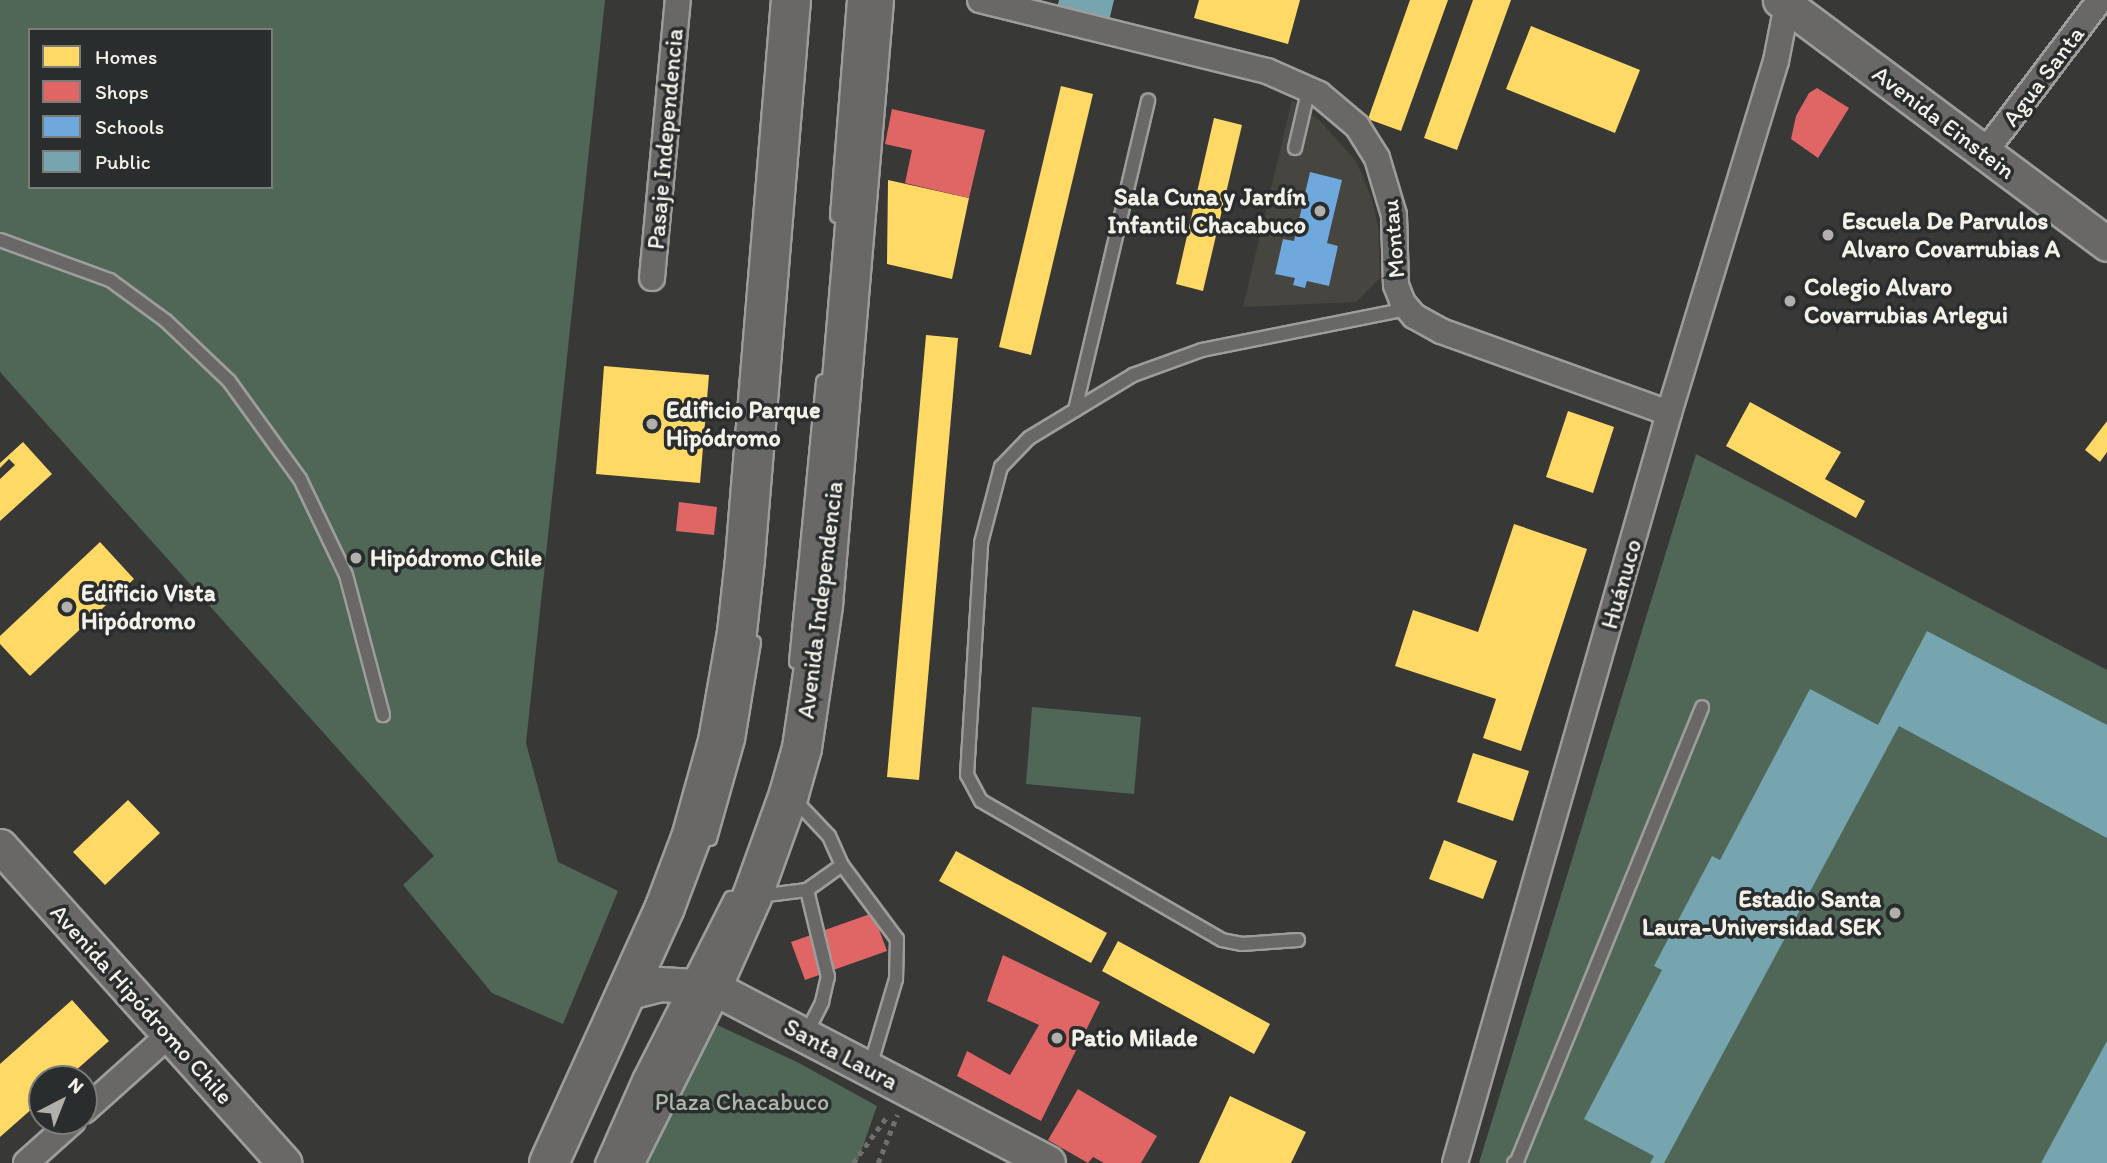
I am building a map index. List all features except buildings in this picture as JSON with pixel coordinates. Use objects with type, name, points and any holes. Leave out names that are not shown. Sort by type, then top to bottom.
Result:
[{"type":"main road","points":[[550,1163],[641,991],[661,916],[691,838],[715,753],[728,692],[743,583],[791,0]]},
{"type":"main road","name":"Avenida Independencia","points":[[624,1163],[699,985],[789,794],[810,706],[823,606],[874,0]]},
{"type":"street","name":"Pasaje Independencia","points":[[652,278],[678,0]]},
{"type":"street","name":"Montau","points":[[980,0],[1267,71],[1309,88],[1346,115],[1377,158],[1394,215],[1396,285],[1408,309],[1434,328],[1670,413]]},
{"type":"street","name":"Agua Santa","points":[[1985,152],[2100,0]]},
{"type":"street","name":"Avenida Einstein","points":[[1785,2],[2107,244]]},
{"type":"street","name":"Huánuco","points":[[1459,1162],[1670,413],[1776,61],[1785,2]]},
{"type":"street","name":"Avenida Hipódromo Chile","points":[[0,846],[284,1163]]},
{"type":"street","points":[[641,991],[699,985]]},
{"type":"street","name":"Santa Laura","points":[[699,985],[806,1035],[1048,1163]]},
{"type":"street","points":[[98,1098],[169,1035]]},
{"type":"street","points":[[26,1163],[57,1135]]},
{"type":"lane","points":[[836,227],[854,0]]},
{"type":"lane","points":[[1295,148],[1309,88]]},
{"type":"lane","points":[[1075,410],[1148,100]]},
{"type":"lane","points":[[0,240],[110,280],[166,321],[229,381],[300,479],[346,575],[383,715]]},
{"type":"lane","points":[[1298,940],[1242,944],[1222,940],[981,801],[967,775],[981,542],[1000,467],[1029,438],[1133,375],[1202,351],[1408,309]]},
{"type":"lane","points":[[795,672],[824,373]]},
{"type":"lane","points":[[705,855],[738,740],[755,632]]},
{"type":"lane","points":[[1514,1163],[1702,707]]},
{"type":"lane","points":[[789,794],[829,836],[842,865],[897,939],[898,971],[870,1068]]},
{"type":"lane","points":[[745,890],[807,890],[842,865]]},
{"type":"lane","points":[[806,1035],[828,978],[807,890]]},
{"type":"lane","points":[[602,1163],[635,1088],[699,985]]},
{"type":"path","points":[[853,1163],[908,1088]]},
{"type":"path","points":[[878,1163],[908,1088]]},
{"type":"shaded area","name":"Sala Cuna y Jardín Infantil Chacabuco","points":[[1292,100],[1320,121],[1356,161],[1371,196],[1378,226],[1380,278],[1356,302],[1243,307]]},
{"type":"green space","name":"Hipódromo Chile","points":[[0,0],[605,0],[526,743],[558,862],[618,891],[563,1024],[492,993],[403,885],[434,856],[0,372]]},
{"type":"green space","name":"Estadio Santa Laura-Universidad SEK","points":[[1696,454],[2107,670],[2107,1163],[1479,1163]]},
{"type":"green space","points":[[1032,707],[1141,717],[1134,794],[1026,784]]},
{"type":"green space","name":"Plaza Chacabuco","points":[[715,1024],[797,1062],[877,1106],[857,1163],[646,1163]]},
{"type":"place","name":"Sala Cuna y Jardín Infantil Chacabuco","points":[[1320,211]]},
{"type":"place","name":"Escuela De Parvulos Alvaro Covarrubias A","points":[[1828,235]]},
{"type":"place","name":"Colegio Alvaro Covarrubias Arlegui","points":[[1790,301]]},
{"type":"place","name":"Edificio Parque Hipódromo","points":[[652,424]]},
{"type":"place","name":"Hipódromo Chile","points":[[356,558]]},
{"type":"place","name":"Edificio Vista Hipódromo","points":[[67,607]]},
{"type":"place","name":"Estadio Santa Laura-Universidad SEK","points":[[1895,913]]},
{"type":"place","name":"Patio Milade","points":[[1057,1038]]}]
